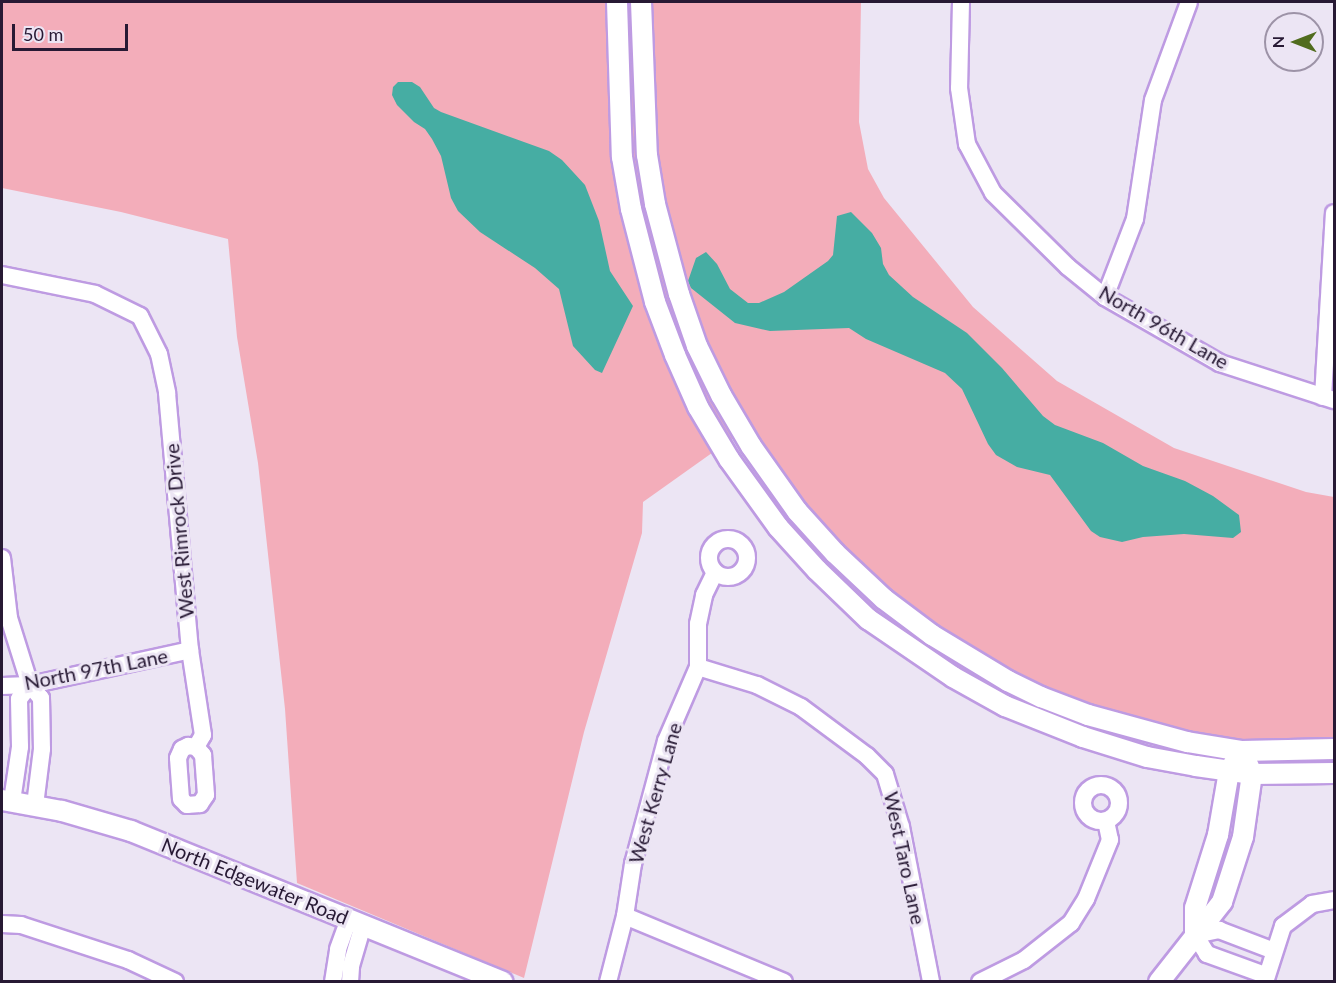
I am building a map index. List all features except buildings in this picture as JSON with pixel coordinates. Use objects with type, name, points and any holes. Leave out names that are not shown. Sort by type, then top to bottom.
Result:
[{"type":"street","points":[[616,2],[622,157],[631,209],[655,302],[698,407],[745,483],[778,527],[817,570],[868,619],[919,656],[1005,706],[1147,757],[1252,774],[1335,774]]},
{"type":"street","points":[[641,2],[647,155],[655,204],[679,294],[697,346],[720,395],[765,469],[797,511],[835,553],[884,599],[962,655],[1008,681],[1088,716],[1145,732],[1242,751],[1335,749]]},
{"type":"street","name":"North 96th Lane","points":[[961,2],[958,88],[967,144],[993,193],[1068,267],[1105,297],[1220,363],[1329,398]]},
{"type":"street","points":[[1105,297],[1136,219],[1154,100],[1189,2]]},
{"type":"street","points":[[1329,398],[1329,275],[1335,213]]},
{"type":"street","name":"West Rimrock Drive","points":[[2,275],[96,294],[140,316],[159,354],[167,393],[190,650],[203,735],[196,747]]},
{"type":"street","points":[[2,558],[9,618],[30,685],[40,698],[42,724],[39,783],[35,805]]},
{"type":"street","name":"West Kerry Lane","points":[[608,981],[625,916],[633,864],[666,741],[698,667],[698,624],[704,595],[715,572]]},
{"type":"street","name":"North 97th Lane","points":[[2,686],[30,685],[190,650]]},
{"type":"street","name":"West Taro Lane","points":[[698,667],[757,685],[801,707],[867,756],[885,774],[901,827],[931,981]]},
{"type":"street","points":[[7,801],[20,747],[19,699],[30,685]]},
{"type":"street","points":[[1242,751],[1229,771],[1218,835],[1195,908],[1195,934],[1207,954],[1265,978],[1283,926],[1312,904],[1335,900]]},
{"type":"street","points":[[1159,981],[1222,902],[1243,837],[1252,774],[1242,751]]},
{"type":"street","name":"North Edgewater Road","points":[[7,801],[35,805],[131,831],[502,981]]},
{"type":"street","points":[[980,981],[1024,960],[1071,922],[1086,899],[1110,840],[1106,820]]},
{"type":"street","points":[[625,916],[784,981]]},
{"type":"street","points":[[333,981],[338,949],[356,922]]},
{"type":"street","points":[[350,981],[356,922]]},
{"type":"street","points":[[2,924],[21,925],[128,960],[175,981]]},
{"type":"street","points":[[1195,934],[1219,930],[1274,951]]},
{"type":"shaded area","points":[[2,2],[861,2],[859,122],[868,169],[884,198],[973,307],[1057,381],[1174,448],[1306,492],[1334,497],[1334,764],[1240,765],[1128,737],[1009,690],[901,627],[844,576],[776,505],[733,438],[643,502],[642,533],[584,732],[524,978],[297,883],[285,709],[258,463],[237,337],[228,239],[121,212],[2,188]]},
{"type":"shaded area","points":[[398,82],[412,82],[420,87],[434,108],[441,112],[549,151],[562,160],[585,185],[599,221],[610,271],[633,306],[602,373],[595,370],[573,346],[559,289],[535,268],[480,232],[458,211],[451,198],[441,156],[432,139],[425,129],[414,122],[397,105],[392,95],[393,87]]},
{"type":"shaded area","points":[[851,212],[872,233],[881,248],[883,264],[889,275],[913,297],[967,333],[1002,368],[1043,416],[1055,425],[1103,443],[1143,466],[1185,481],[1213,496],[1239,515],[1241,532],[1233,538],[1184,534],[1143,537],[1122,542],[1100,537],[1091,531],[1050,475],[1017,467],[996,455],[988,444],[962,389],[945,373],[866,339],[849,328],[770,331],[735,323],[691,288],[688,281],[696,258],[706,252],[717,264],[730,289],[748,303],[759,303],[784,292],[828,261],[833,255],[837,216]]}]
